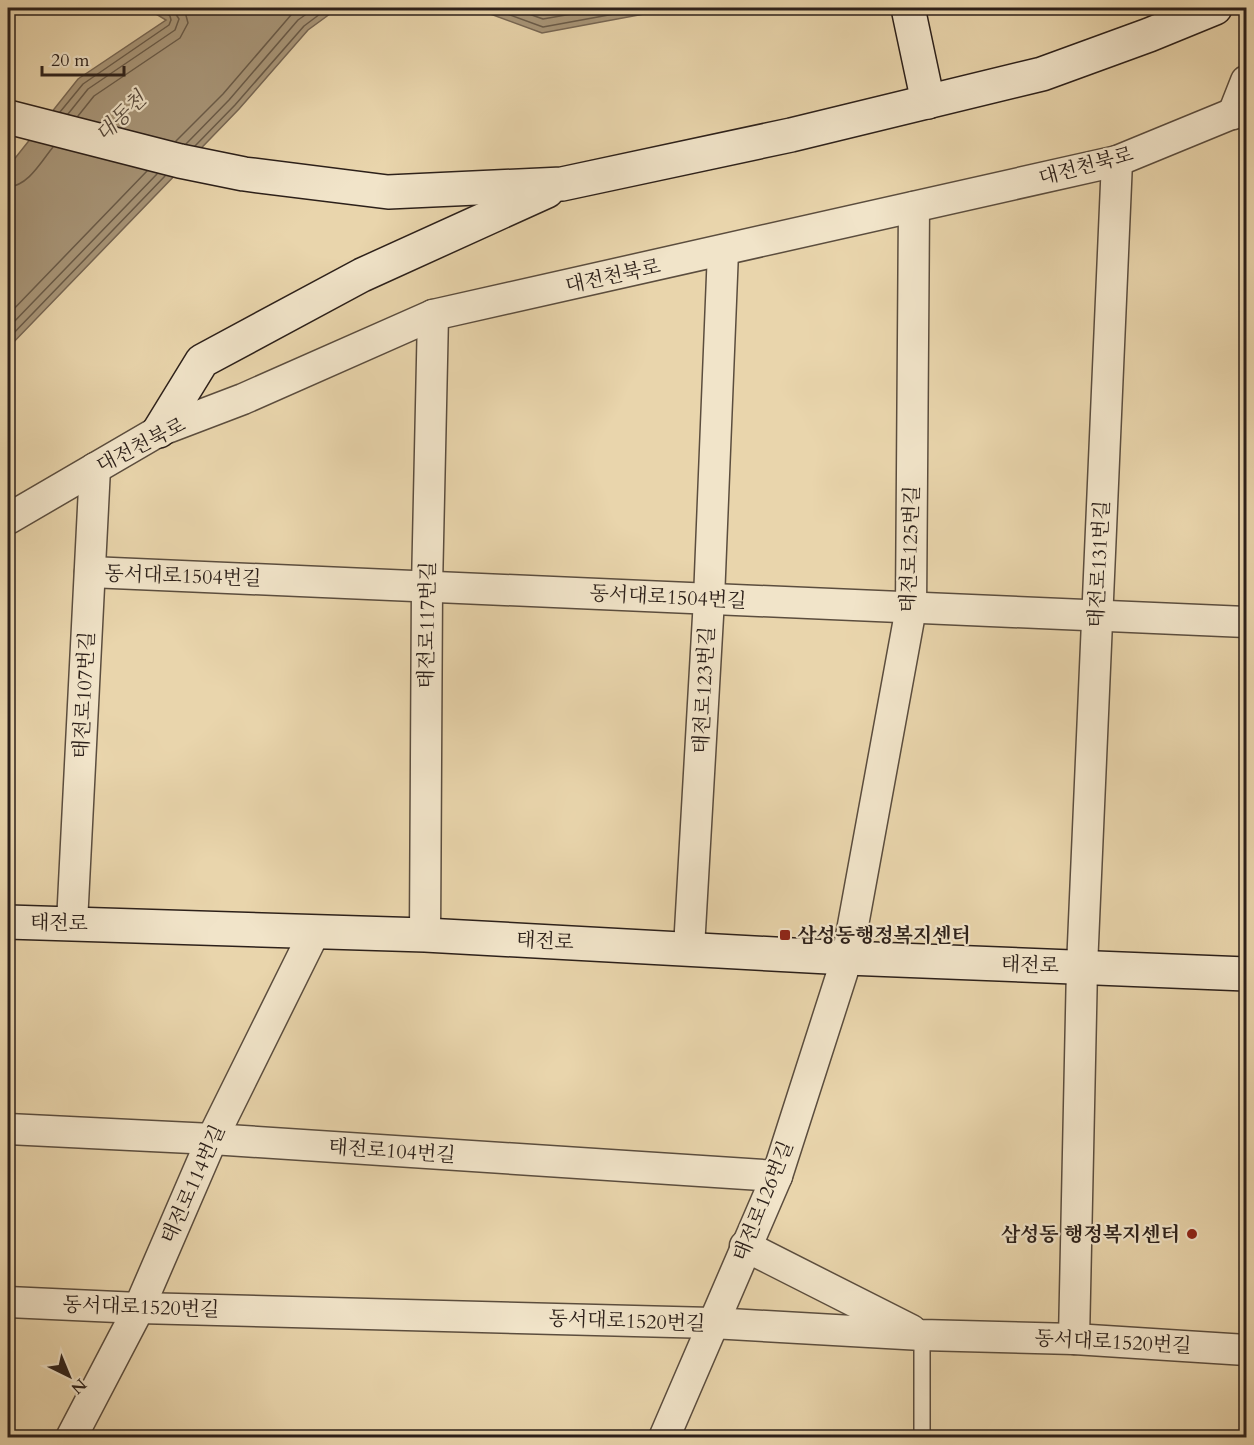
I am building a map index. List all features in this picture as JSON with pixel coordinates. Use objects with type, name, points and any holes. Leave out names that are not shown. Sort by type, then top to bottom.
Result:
[{"type":"main road","points":[[908,8],[928,102]]},
{"type":"main road","points":[[8,117],[180,161],[244,174],[388,192],[562,184],[791,135],[1042,74],[1215,8]]},
{"type":"main road","points":[[159,431],[202,361],[362,275],[562,184]]},
{"type":"main road","name":"태전로","points":[[8,922],[315,930],[846,958],[1246,974]]},
{"type":"street","points":[[1240,111],[1246,81]]},
{"type":"street","name":"대전천북로","points":[[8,519],[159,431],[243,399],[433,315],[1117,161],[1240,111]]},
{"type":"street","name":"태전로131번길","points":[[1082,967],[1117,161]]},
{"type":"street","name":"태전로125번길","points":[[846,958],[911,608],[914,207]]},
{"type":"street","name":"태전로123번길","points":[[690,948],[709,599],[723,251]]},
{"type":"street","name":"태전로117번길","points":[[425,935],[427,587],[433,315]]},
{"type":"street","name":"태전로107번길","points":[[72,923],[95,468]]},
{"type":"street","name":"동서대로1504번길","points":[[90,572],[1246,622]]},
{"type":"street","name":"태전로114번길","points":[[71,1437],[139,1308],[212,1139],[315,930]]},
{"type":"street","name":"태전로126번길","points":[[664,1437],[777,1176],[846,958]]},
{"type":"street","name":"태전로","points":[[1074,1339],[1082,967]]},
{"type":"street","name":"태전로104번길","points":[[8,1129],[212,1139],[777,1176]]},
{"type":"street","points":[[746,1246],[922,1335]]},
{"type":"street","name":"동서대로1520번길","points":[[8,1302],[139,1308],[712,1323],[922,1335],[1074,1339],[1246,1350]]},
{"type":"lane","points":[[922,1335],[922,1437]]},
{"type":"water","name":"대동천","points":[[146,8],[338,8],[308,30],[239,109],[8,348],[8,167],[78,79],[166,20]]},
{"type":"water","points":[[474,8],[825,8],[808,13],[671,9],[542,33]]},
{"type":"place","name":"삼성동행정복지센터","points":[[785,935]]},
{"type":"place","name":"삼성동 행정복지센터","points":[[1192,1234]]}]
